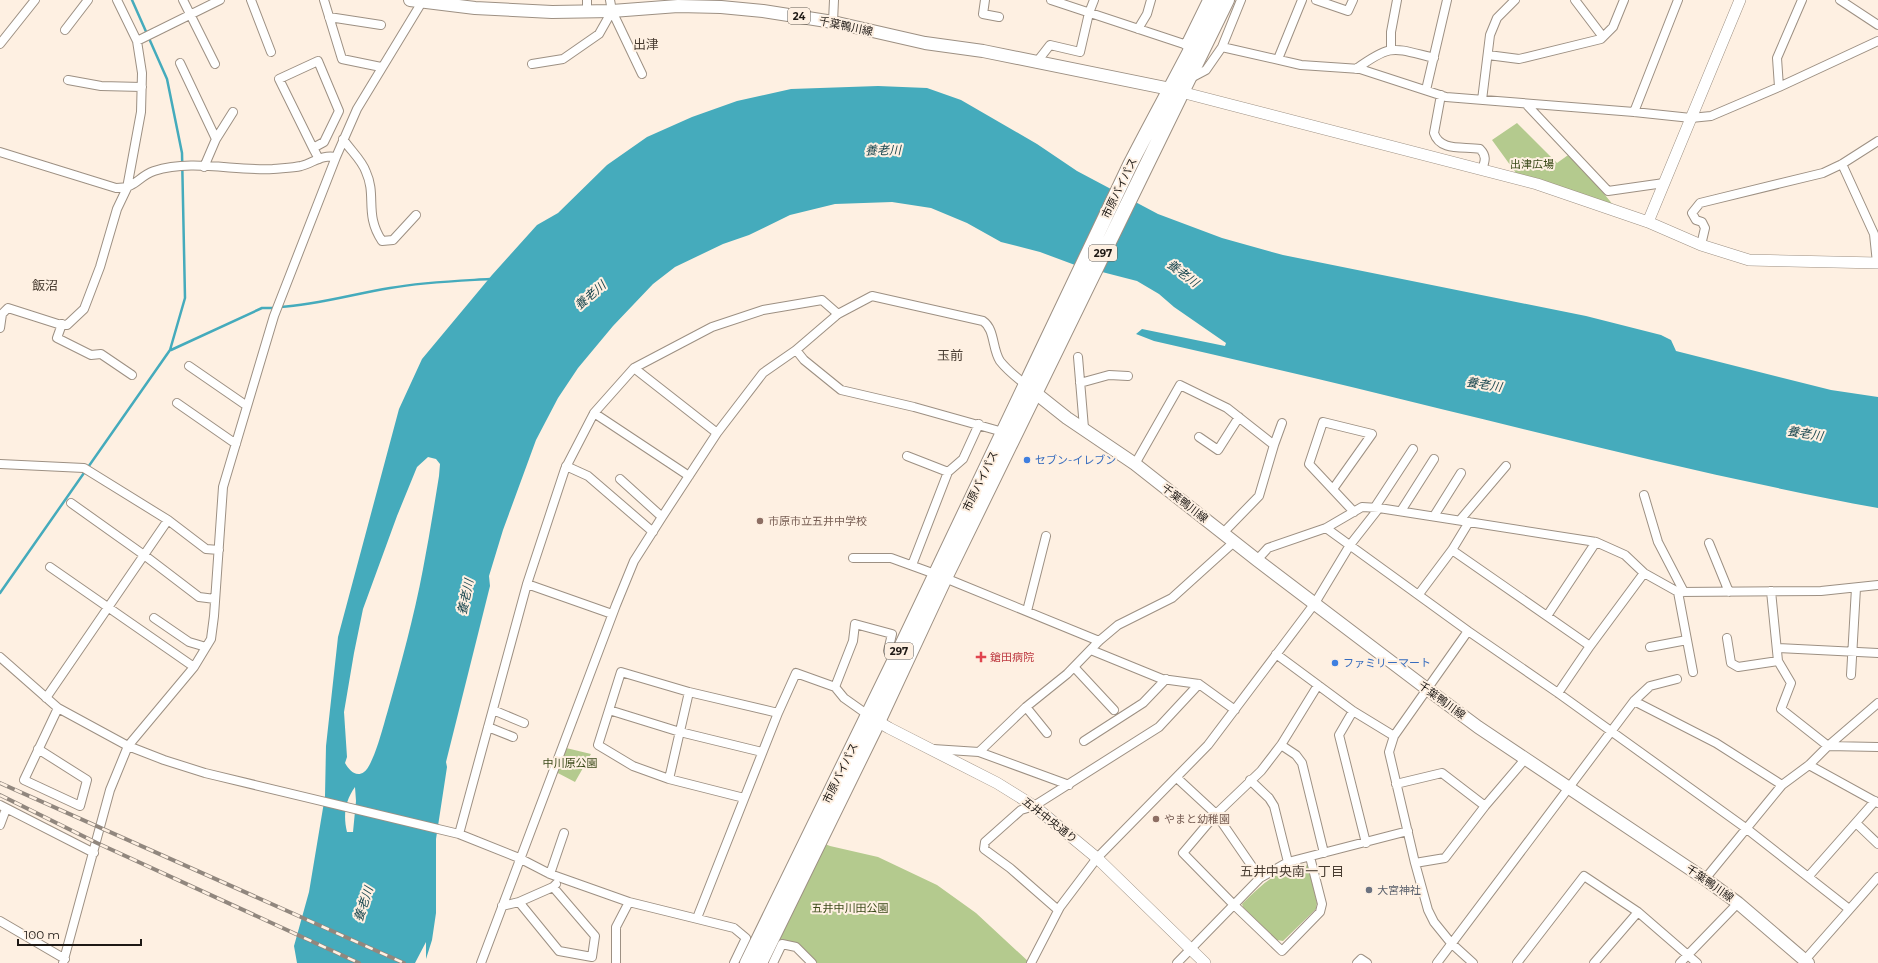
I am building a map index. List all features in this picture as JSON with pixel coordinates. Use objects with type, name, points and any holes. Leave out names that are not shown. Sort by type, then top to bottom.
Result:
[{"type":"highway","name":"市原バイパス","points":[[1054,339],[1146,165],[1179,87],[1193,47],[1216,0]]},
{"type":"highway","name":"市原バイパス","points":[[1193,47],[1227,0]]},
{"type":"highway","name":"市原バイパス","points":[[760,963],[940,576],[1031,389],[1130,165],[1179,87]]},
{"type":"highway","name":"市原バイパス","points":[[940,576],[1004,432],[1031,389]]},
{"type":"highway","name":"市原バイパス","points":[[747,963],[873,719]]},
{"type":"main road","name":"千葉鴨川線","points":[[418,1],[475,8],[552,12],[587,6],[611,5],[721,6],[833,22],[925,44],[983,51],[1036,63],[1179,87]]},
{"type":"main road","name":"千葉鴨川線","points":[[1031,389],[1067,418],[1084,428],[1135,464],[1257,560],[1427,690],[1705,879],[1738,903],[1807,961]]},
{"type":"street","points":[[0,44],[35,0]]},
{"type":"street","points":[[65,30],[88,0]]},
{"type":"street","points":[[0,328],[1,314],[8,308],[67,325],[84,309],[100,267],[117,209],[127,188],[141,112],[142,73],[137,41],[117,0]]},
{"type":"street","points":[[183,0],[215,64]]},
{"type":"street","points":[[137,41],[220,0]]},
{"type":"street","points":[[251,0],[271,52]]},
{"type":"street","points":[[324,0],[342,59],[381,67]]},
{"type":"street","points":[[833,22],[834,0]]},
{"type":"street","points":[[985,0],[983,14],[999,17]]},
{"type":"street","points":[[1051,0],[1193,47],[1207,0]]},
{"type":"street","points":[[1036,63],[1050,45],[1080,52],[1089,13],[1094,0]]},
{"type":"street","points":[[1138,29],[1147,14],[1151,0]]},
{"type":"street","points":[[1179,87],[1206,70],[1222,47],[1241,0]]},
{"type":"street","points":[[1278,59],[1302,0]]},
{"type":"street","points":[[1316,0],[1348,12],[1353,0]]},
{"type":"street","points":[[1391,49],[1391,32],[1397,0]]},
{"type":"street","points":[[1426,90],[1448,0]]},
{"type":"street","points":[[1482,100],[1490,36],[1497,18],[1515,0]]},
{"type":"street","points":[[1575,0],[1603,37]]},
{"type":"street","points":[[1488,55],[1519,59],[1603,37],[1613,27],[1624,0]]},
{"type":"street","points":[[1634,112],[1678,0]]},
{"type":"street","points":[[1648,222],[1740,0]]},
{"type":"street","points":[[1779,87],[1777,58],[1802,0]]},
{"type":"street","points":[[1840,0],[1878,26]]},
{"type":"street","points":[[0,920],[64,961],[110,790],[128,746],[194,667],[210,639],[215,599],[223,488],[274,316],[356,109],[418,1]]},
{"type":"street","points":[[532,64],[562,59],[599,34],[611,5]]},
{"type":"street","points":[[611,5],[642,74]]},
{"type":"street","points":[[329,17],[381,25]]},
{"type":"street","points":[[1222,47],[1302,65],[1356,69],[1441,95],[1482,100],[1692,118],[1711,116],[1779,87],[1878,41]]},
{"type":"street","points":[[1356,69],[1378,53],[1391,49],[1398,49],[1434,58]]},
{"type":"street","points":[[313,148],[324,142],[339,111],[318,61],[279,78],[313,148],[319,158]]},
{"type":"street","points":[[180,63],[216,139]]},
{"type":"street","points":[[68,80],[101,86],[142,87]]},
{"type":"street","points":[[1179,87],[1537,184],[1648,222],[1701,245],[1749,260],[1878,263],[1874,234],[1842,164]]},
{"type":"street","points":[[1441,95],[1434,133],[1435,136],[1441,142],[1452,147],[1480,149],[1484,152],[1486,159],[1482,170]]},
{"type":"street","points":[[1526,104],[1608,191],[1664,183]]},
{"type":"street","points":[[204,167],[216,139],[233,112]]},
{"type":"street","points":[[343,139],[366,171],[369,182],[372,218],[382,241],[393,240],[416,215]]},
{"type":"street","points":[[1701,245],[1705,228],[1702,222],[1696,220],[1692,213],[1700,203],[1823,173],[1842,164],[1878,141]]},
{"type":"street","points":[[0,152],[116,188],[127,188],[153,172],[176,167],[273,169],[301,166],[328,155],[336,157]]},
{"type":"street","points":[[481,963],[519,858],[612,614],[634,561],[717,433],[763,373],[796,350],[838,314],[872,296],[983,321],[990,328],[996,353],[1001,361],[1031,389]]},
{"type":"street","points":[[459,834],[527,584],[566,466],[594,413],[634,368],[712,327],[764,310],[822,300],[838,314]]},
{"type":"street","points":[[62,324],[57,338],[91,355],[101,354],[132,375]]},
{"type":"street","points":[[796,350],[804,360],[841,390],[979,424],[1004,432]]},
{"type":"street","points":[[1078,357],[1084,428]]},
{"type":"street","points":[[189,366],[247,406]]},
{"type":"street","points":[[634,368],[717,433]]},
{"type":"street","points":[[1080,383],[1109,375],[1128,376]]},
{"type":"street","points":[[1135,464],[1180,385],[1227,408],[1274,445]]},
{"type":"street","points":[[177,403],[236,444]]},
{"type":"street","points":[[594,413],[689,476]]},
{"type":"street","points":[[1199,437],[1218,450],[1239,417]]},
{"type":"street","points":[[1333,489],[1372,434],[1323,422],[1309,464],[1354,512]]},
{"type":"street","points":[[1223,533],[1258,496],[1282,423]]},
{"type":"street","points":[[912,565],[948,472],[963,459],[979,424]]},
{"type":"street","points":[[1031,963],[1058,910],[1097,858],[1208,745],[1315,603],[1350,545],[1377,507],[1413,449]]},
{"type":"street","points":[[906,456],[948,472]]},
{"type":"street","points":[[1401,511],[1434,459]]},
{"type":"street","points":[[0,464],[84,468],[168,520],[206,549],[219,550]]},
{"type":"street","points":[[566,466],[588,476],[653,532]]},
{"type":"street","points":[[1460,520],[1506,466]]},
{"type":"street","points":[[1434,516],[1461,473]]},
{"type":"street","points":[[620,479],[662,517]]},
{"type":"street","points":[[1644,495],[1658,542],[1681,592],[1693,672]]},
{"type":"street","points":[[71,503],[144,555],[199,597],[215,599]]},
{"type":"street","points":[[1257,560],[1268,548],[1326,528],[1362,507],[1377,507],[1596,542],[1625,555],[1644,572],[1681,592],[1821,591],[1878,585]]},
{"type":"street","points":[[46,698],[168,520]]},
{"type":"street","points":[[1418,594],[1452,550],[1469,522]]},
{"type":"street","points":[[1326,528],[1468,631],[1558,693],[1747,828],[1849,909]]},
{"type":"street","points":[[1027,611],[1046,536]]},
{"type":"street","points":[[979,752],[1026,707],[1074,667],[1099,641],[1118,625],[1172,598],[1234,542]]},
{"type":"street","points":[[1547,616],[1596,542]]},
{"type":"street","points":[[1709,543],[1728,592]]},
{"type":"street","points":[[1452,550],[1590,646]]},
{"type":"street","points":[[853,558],[891,558],[912,565],[1099,641]]},
{"type":"street","points":[[50,567],[194,667]]},
{"type":"street","points":[[1558,693],[1644,572]]},
{"type":"street","points":[[527,584],[612,614]]},
{"type":"street","points":[[1851,675],[1856,588]]},
{"type":"street","points":[[1771,591],[1778,661],[1792,683],[1781,708],[1828,746],[1878,747]]},
{"type":"street","points":[[154,618],[189,642],[206,647]]},
{"type":"street","points":[[835,687],[853,641],[856,624],[892,634],[888,651]]},
{"type":"street","points":[[1468,631],[1394,736],[1389,752],[1415,863],[1428,910],[1434,922],[1452,943],[1473,963]]},
{"type":"street","points":[[1727,638],[1731,663],[1738,667],[1778,661]]},
{"type":"street","points":[[1650,647],[1687,640]]},
{"type":"street","points":[[1776,648],[1852,653],[1878,653]]},
{"type":"street","points":[[1091,650],[1133,668],[1166,679],[1199,684],[1235,710]]},
{"type":"street","points":[[1276,654],[1353,711],[1394,736]]},
{"type":"street","points":[[0,657],[58,708],[128,746],[164,760],[209,774],[459,834],[519,858],[550,874],[629,902],[734,928],[746,938],[734,963]]},
{"type":"street","points":[[1074,667],[1114,710]]},
{"type":"street","points":[[744,798],[669,779],[633,766],[598,745],[621,672],[690,692],[778,713]]},
{"type":"street","points":[[697,918],[762,752],[796,673],[835,687],[844,698],[873,719]]},
{"type":"street","points":[[1084,740],[1143,703],[1166,679]]},
{"type":"street","points":[[1437,963],[1634,701],[1650,686],[1677,680]]},
{"type":"street","points":[[1058,910],[1010,868],[984,849],[984,842],[1021,810],[1034,806],[1159,727],[1199,684]]},
{"type":"street","points":[[1310,857],[1322,904],[1320,912],[1282,951],[1233,904],[1183,852],[1216,814],[1250,780],[1261,772],[1281,745],[1318,686]]},
{"type":"street","points":[[669,779],[690,692]]},
{"type":"street","points":[[1634,701],[1716,743],[1782,785]]},
{"type":"street","points":[[1705,879],[1782,785],[1809,765],[1828,746],[1878,703]]},
{"type":"street","points":[[1026,707],[1047,733]]},
{"type":"street","points":[[38,749],[87,780],[80,806],[24,780],[38,749],[58,708]]},
{"type":"street","points":[[493,710],[524,723]]},
{"type":"street","points":[[609,710],[680,732],[762,752]]},
{"type":"street","points":[[1353,711],[1339,735],[1366,843]]},
{"type":"street","name":"五井中央通り","points":[[873,719],[997,783],[1034,806],[1097,858],[1205,963]]},
{"type":"street","points":[[488,727],[513,737]]},
{"type":"street","points":[[1281,745],[1296,755],[1302,763],[1324,853]]},
{"type":"street","points":[[932,750],[979,752],[1068,785]]},
{"type":"street","points":[[1415,863],[1445,858],[1485,806],[1526,758]]},
{"type":"street","points":[[1808,877],[1856,822],[1877,802],[1809,765]]},
{"type":"street","points":[[1396,784],[1442,773],[1485,806]]},
{"type":"street","points":[[1177,778],[1216,814],[1260,878]]},
{"type":"street","points":[[1250,780],[1269,798],[1274,806],[1288,862]]},
{"type":"street","points":[[0,824],[3,807],[94,853]]},
{"type":"street","points":[[1856,822],[1878,844]]},
{"type":"street","points":[[1177,963],[1260,878],[1288,862],[1408,832]]},
{"type":"street","points":[[550,874],[564,833]]},
{"type":"street","points":[[1517,963],[1584,876],[1638,912],[1697,963]]},
{"type":"street","points":[[1807,961],[1849,909],[1878,877]]},
{"type":"street","points":[[502,906],[519,902],[553,887],[561,878]]},
{"type":"street","points":[[519,902],[559,951],[592,957],[595,936],[553,887]]},
{"type":"street","points":[[616,963],[616,927],[629,902]]},
{"type":"street","points":[[1680,963],[1738,903]]},
{"type":"street","points":[[1594,963],[1638,912]]},
{"type":"street","points":[[773,963],[782,944],[796,948],[812,963]]},
{"type":"street","points":[[1357,963],[1361,959],[1367,963]]},
{"type":"green space","name":"出津広場","points":[[1517,123],[1557,163],[1571,153],[1618,211],[1521,180],[1492,140]]},
{"type":"green space","name":"中川原公園","points":[[562,747],[591,754],[575,782],[554,771]]},
{"type":"green space","name":"五井中川田公園","points":[[820,842],[830,846],[878,857],[937,885],[976,913],[1030,963],[812,963],[796,947],[782,944],[773,937]]},
{"type":"green space","points":[[1303,864],[1308,866],[1317,903],[1316,909],[1283,941],[1277,940],[1243,907],[1242,904],[1277,875]]},
{"type":"water","name":"養老川","points":[[878,86],[927,88],[961,100],[1037,144],[1077,171],[1158,214],[1222,238],[1283,255],[1586,316],[1661,335],[1671,340],[1676,351],[1831,390],[1878,397],[1878,508],[1659,462],[1154,341],[1136,334],[1142,329],[1225,346],[1226,343],[1174,307],[1159,294],[1137,281],[1075,265],[1040,252],[1001,242],[967,223],[931,208],[892,202],[835,204],[790,215],[749,235],[723,244],[675,267],[653,284],[613,326],[578,368],[558,398],[536,440],[503,530],[489,576],[490,586],[446,762],[447,767],[436,839],[436,913],[432,940],[426,959],[426,942],[415,963],[297,963],[294,946],[309,892],[325,796],[326,746],[338,637],[399,409],[422,359],[492,275],[537,225],[558,213],[607,165],[647,137],[692,117],[737,101],[791,89]],"holes":[[[428,457],[436,459],[440,464],[416,605],[398,675],[375,753],[368,768],[361,774],[356,774],[351,771],[345,763],[347,757],[344,712],[363,609],[397,516],[417,467]],[[355,787],[356,801],[353,832],[347,832],[345,820],[346,808]]]},
{"type":"waterway","points":[[0,593],[170,350],[185,298],[182,153],[167,79],[132,0]]},
{"type":"waterway","points":[[280,307],[321,302],[376,290],[403,286],[490,279]]},
{"type":"waterway","points":[[171,350],[262,308],[275,308]]},
{"type":"railway","points":[[0,783],[404,963]]},
{"type":"railway","points":[[0,795],[97,843],[359,963]]},
{"type":"place","name":"セブン-イレブン","points":[[1027,460]]},
{"type":"place","name":"市原市立五井中学校","points":[[760,521]]},
{"type":"place","name":"鎗田病院","points":[[981,657]]},
{"type":"place","name":"ファミリーマート","points":[[1335,663]]},
{"type":"place","name":"やまと幼稚園","points":[[1156,819]]},
{"type":"place","name":"大宮神社","points":[[1369,890]]},
{"type":"district","name":"出津","points":[[646,44]]},
{"type":"district","name":"飯沼","points":[[45,285]]},
{"type":"district","name":"玉前","points":[[950,355]]},
{"type":"district","name":"五井中央南一丁目","points":[[1292,871]]}]
